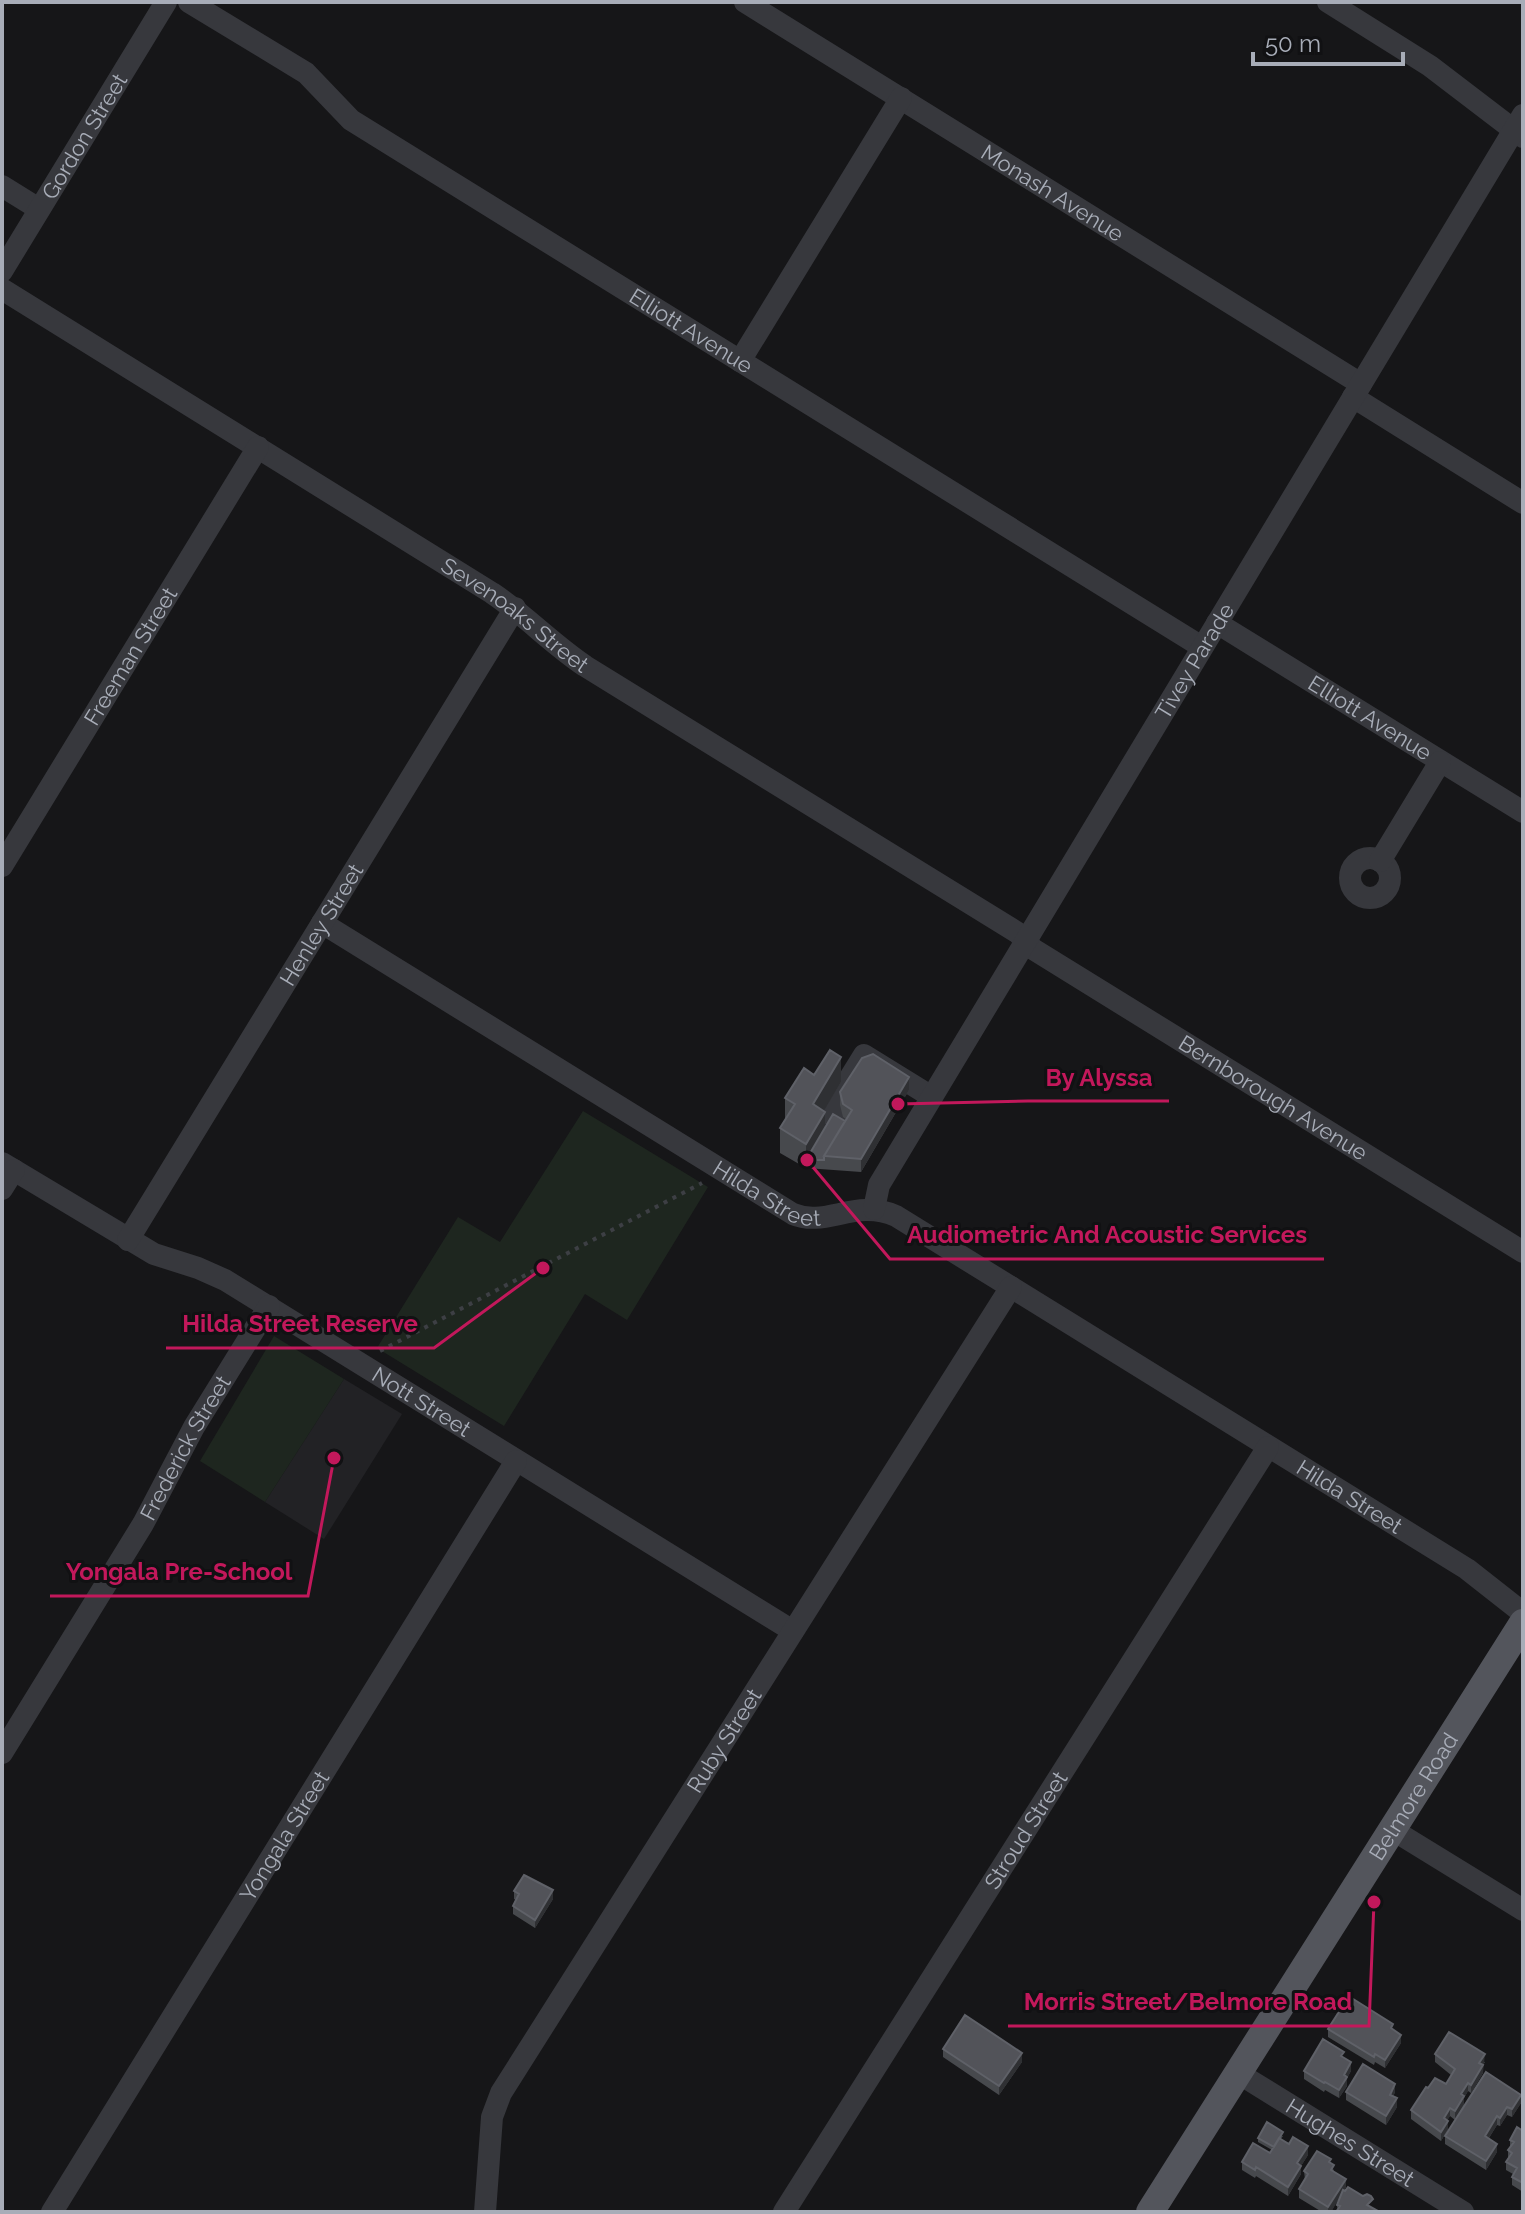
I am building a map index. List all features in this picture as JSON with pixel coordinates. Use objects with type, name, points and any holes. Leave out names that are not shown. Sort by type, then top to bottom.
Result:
[{"type":"main road","name":"Belmore Road","points":[[1150,2212],[1523,1623]]},
{"type":"street","name":"Gordon Street","points":[[2,271],[166,2]]},
{"type":"street","name":"Elliott Avenue","points":[[189,2],[306,73],[351,120],[1202,647]]},
{"type":"street","name":"Monash Avenue","points":[[745,2],[901,98],[1357,390],[1523,503]]},
{"type":"street","points":[[1328,2],[1520,127]]},
{"type":"street","points":[[740,361],[901,98]]},
{"type":"street","name":"Tivey Parade","points":[[874,1209],[879,1185],[1357,390],[1520,127]]},
{"type":"street","points":[[2,186],[39,209]]},
{"type":"street","name":"Sevenoaks Street","points":[[2,289],[515,608],[575,659],[1018,933],[1025,941]]},
{"type":"street","name":"Freeman Street","points":[[2,866],[258,447]]},
{"type":"street","name":"Henley Street","points":[[128,1240],[515,608]]},
{"type":"street","name":"Elliott Avenue","points":[[1217,623],[1523,812]]},
{"type":"street","points":[[1380,861],[1440,762]]},
{"type":"street","name":"Hilda Street","points":[[322,923],[793,1214],[811,1218],[874,1209],[896,1216],[1467,1569],[1523,1595]]},
{"type":"street","name":"Bernborough Avenue","points":[[1025,941],[1054,962],[1523,1252]]},
{"type":"street","points":[[847,1126],[828,1113],[864,1055],[932,1097]]},
{"type":"street","name":"Nott Street","points":[[6,1174],[154,1254],[210,1272],[269,1306],[793,1631]]},
{"type":"street","name":"Ruby Street","points":[[485,2212],[492,2117],[501,2093],[1011,1287]]},
{"type":"street","name":"Frederick Street","points":[[2,1753],[143,1524],[194,1427],[269,1306]]},
{"type":"street","name":"Stroud Street","points":[[784,2212],[1268,1447]]},
{"type":"street","name":"Yongala Street","points":[[52,2212],[516,1461]]},
{"type":"street","name":"Hilda Street","points":[[1467,1569],[1523,1613]]},
{"type":"street","points":[[1393,1830],[1523,1910]]},
{"type":"street","name":"Hughes Street","points":[[1238,2073],[1463,2212]]},
{"type":"path","points":[[378,1352],[704,1182]]},
{"type":"shaded area","points":[[583,1111],[708,1187],[627,1320],[585,1294],[504,1426],[377,1348],[458,1217],[500,1242]]},
{"type":"shaded area","points":[[274,1336],[344,1379],[265,1502],[200,1461]]},
{"type":"shaded area","points":[[344,1379],[402,1414],[324,1539],[265,1502]]},
{"type":"building","points":[[830,1050],[841,1057],[813,1104],[825,1112],[806,1144],[780,1128],[795,1104],[785,1098],[804,1068],[814,1075]]},
{"type":"building","points":[[873,1054],[909,1077],[861,1159],[824,1156],[852,1110],[843,1104],[840,1092],[862,1058]]},
{"type":"building","points":[[833,1114],[845,1121],[824,1160],[806,1160]]},
{"type":"building","points":[[524,1875],[553,1890],[535,1920],[513,1906],[519,1894],[514,1891]]},
{"type":"building","points":[[1350,1997],[1393,2024],[1391,2028],[1401,2035],[1385,2060],[1375,2054],[1374,2057],[1328,2029]]},
{"type":"building","points":[[965,2015],[1022,2053],[999,2086],[943,2049]]},
{"type":"building","points":[[1449,2032],[1485,2054],[1479,2063],[1483,2065],[1471,2085],[1468,2083],[1461,2094],[1464,2096],[1455,2111],[1450,2108],[1444,2118],[1448,2121],[1441,2132],[1411,2110],[1435,2078],[1446,2084],[1455,2069],[1435,2054]]},
{"type":"building","points":[[1323,2039],[1344,2052],[1341,2056],[1351,2062],[1339,2090],[1304,2071]]},
{"type":"building","points":[[1363,2064],[1395,2084],[1390,2095],[1397,2098],[1386,2116],[1346,2092]]},
{"type":"building","points":[[1486,2072],[1521,2095],[1512,2109],[1507,2107],[1500,2118],[1497,2116],[1485,2136],[1497,2144],[1486,2161],[1445,2136]]},
{"type":"building","points":[[1267,2122],[1283,2132],[1274,2147],[1258,2138]]},
{"type":"building","points":[[1517,2127],[1523,2131],[1523,2183],[1512,2177],[1517,2168],[1506,2162],[1512,2153],[1508,2150],[1514,2142],[1510,2140]]},
{"type":"building","points":[[1293,2137],[1308,2146],[1297,2163],[1301,2166],[1288,2187],[1242,2162],[1253,2143],[1270,2153],[1279,2138],[1289,2144]]},
{"type":"building","points":[[1317,2151],[1331,2159],[1329,2162],[1334,2165],[1331,2170],[1346,2179],[1328,2207],[1299,2189],[1308,2174],[1304,2171]]},
{"type":"building","points":[[1348,2187],[1363,2196],[1371,2196],[1373,2199],[1367,2205],[1378,2211],[1336,2212],[1343,2190]]},
{"type":"place","name":"By Alyssa","points":[[898,1104]]},
{"type":"place","name":"Audiometric And Acoustic Services","points":[[807,1160]]},
{"type":"place","name":"Hilda Street Reserve","points":[[543,1268]]},
{"type":"place","name":"Yongala Pre-School","points":[[334,1458]]},
{"type":"place","name":"Morris Street/Belmore Road","points":[[1374,1902]]}]
